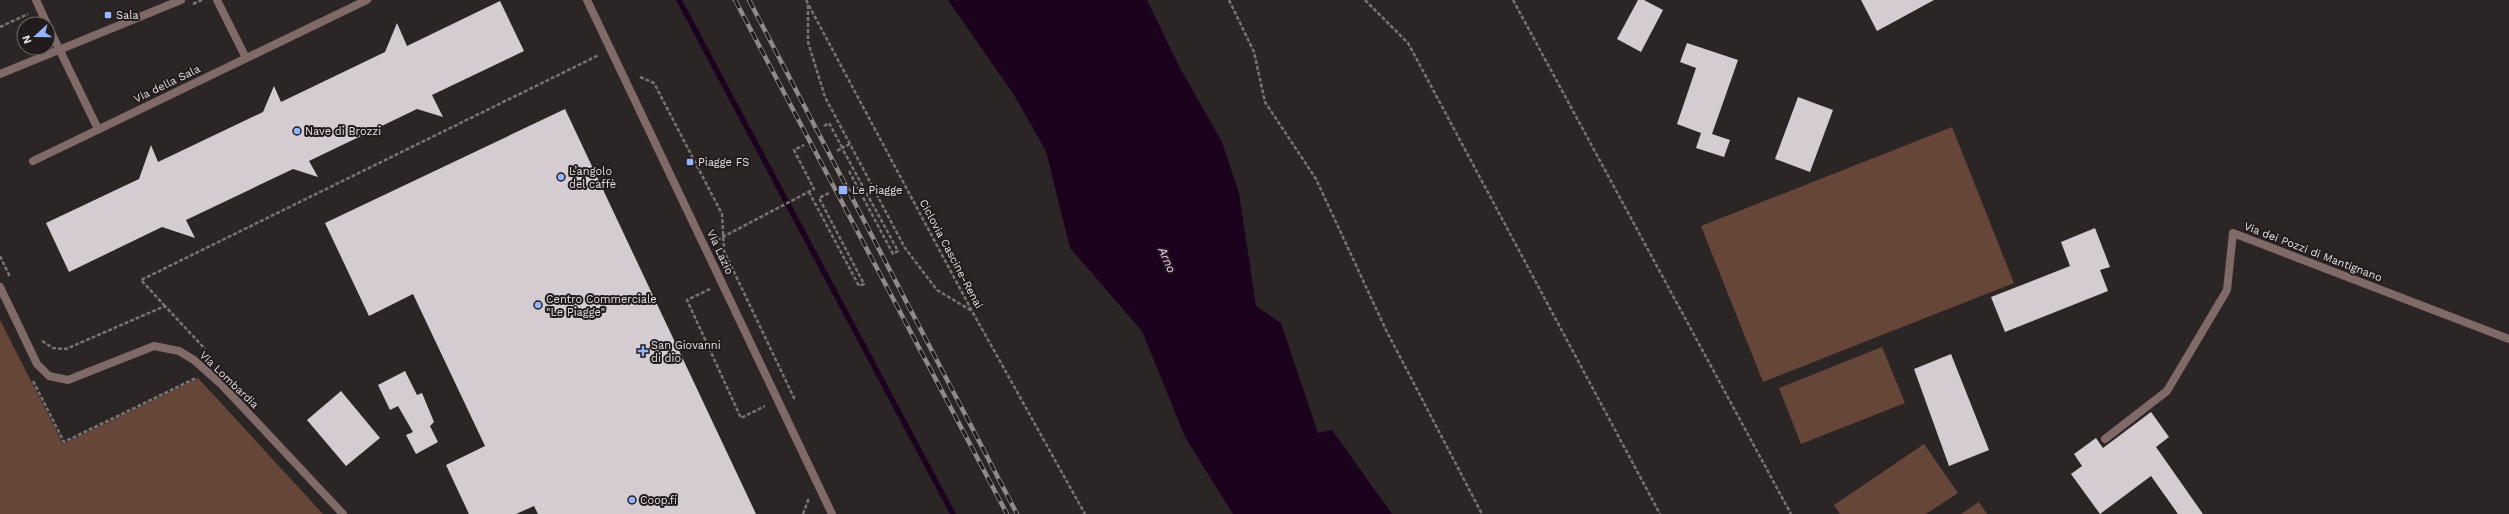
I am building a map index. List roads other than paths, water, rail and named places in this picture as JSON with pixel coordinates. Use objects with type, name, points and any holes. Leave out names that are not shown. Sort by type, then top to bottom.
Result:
[{"type":"street","points":[[36,0],[44,16]]},
{"type":"street","points":[[0,74],[181,0]]},
{"type":"street","points":[[217,0],[246,58]]},
{"type":"street","name":"Via della Sala","points":[[33,161],[246,58],[354,3],[367,0]]},
{"type":"street","name":"Via Lazio","points":[[587,0],[705,246],[830,514]]},
{"type":"street","points":[[56,42],[98,129]]},
{"type":"street","name":"Via dei Pozzi di Mantignano","points":[[2105,439],[2167,391],[2227,290],[2233,233],[2509,340]]},
{"type":"street","name":"Via Lombardia","points":[[0,287],[37,364],[49,376],[68,380],[154,346],[179,351],[194,360],[222,385],[343,514]]},
{"type":"water","name":"Arno","points":[[948,0],[1147,0],[1180,68],[1222,142],[1239,193],[1256,306],[1281,323],[1318,433],[1332,430],[1392,514],[1233,514],[1185,437],[1142,331],[1070,248],[1046,151],[1014,95]]},
{"type":"waterway","points":[[679,0],[953,514]]},
{"type":"railway","points":[[735,0],[1007,514]]},
{"type":"railway","points":[[749,0],[1017,514]]},
{"type":"place","name":"Sala","points":[[108,15]]},
{"type":"place","name":"Nave di Brozzi","points":[[297,131]]},
{"type":"place","name":"Piagge FS","points":[[690,162]]},
{"type":"place","name":"L’angolo del caffè","points":[[561,177]]},
{"type":"place","name":"Le Piagge","points":[[843,190]]},
{"type":"place","name":"Centro Commerciale \"Le Piagge\"","points":[[538,305]]},
{"type":"place","name":"San Giovanni di dio","points":[[643,351]]},
{"type":"place","name":"Coop.fi","points":[[632,500]]}]
